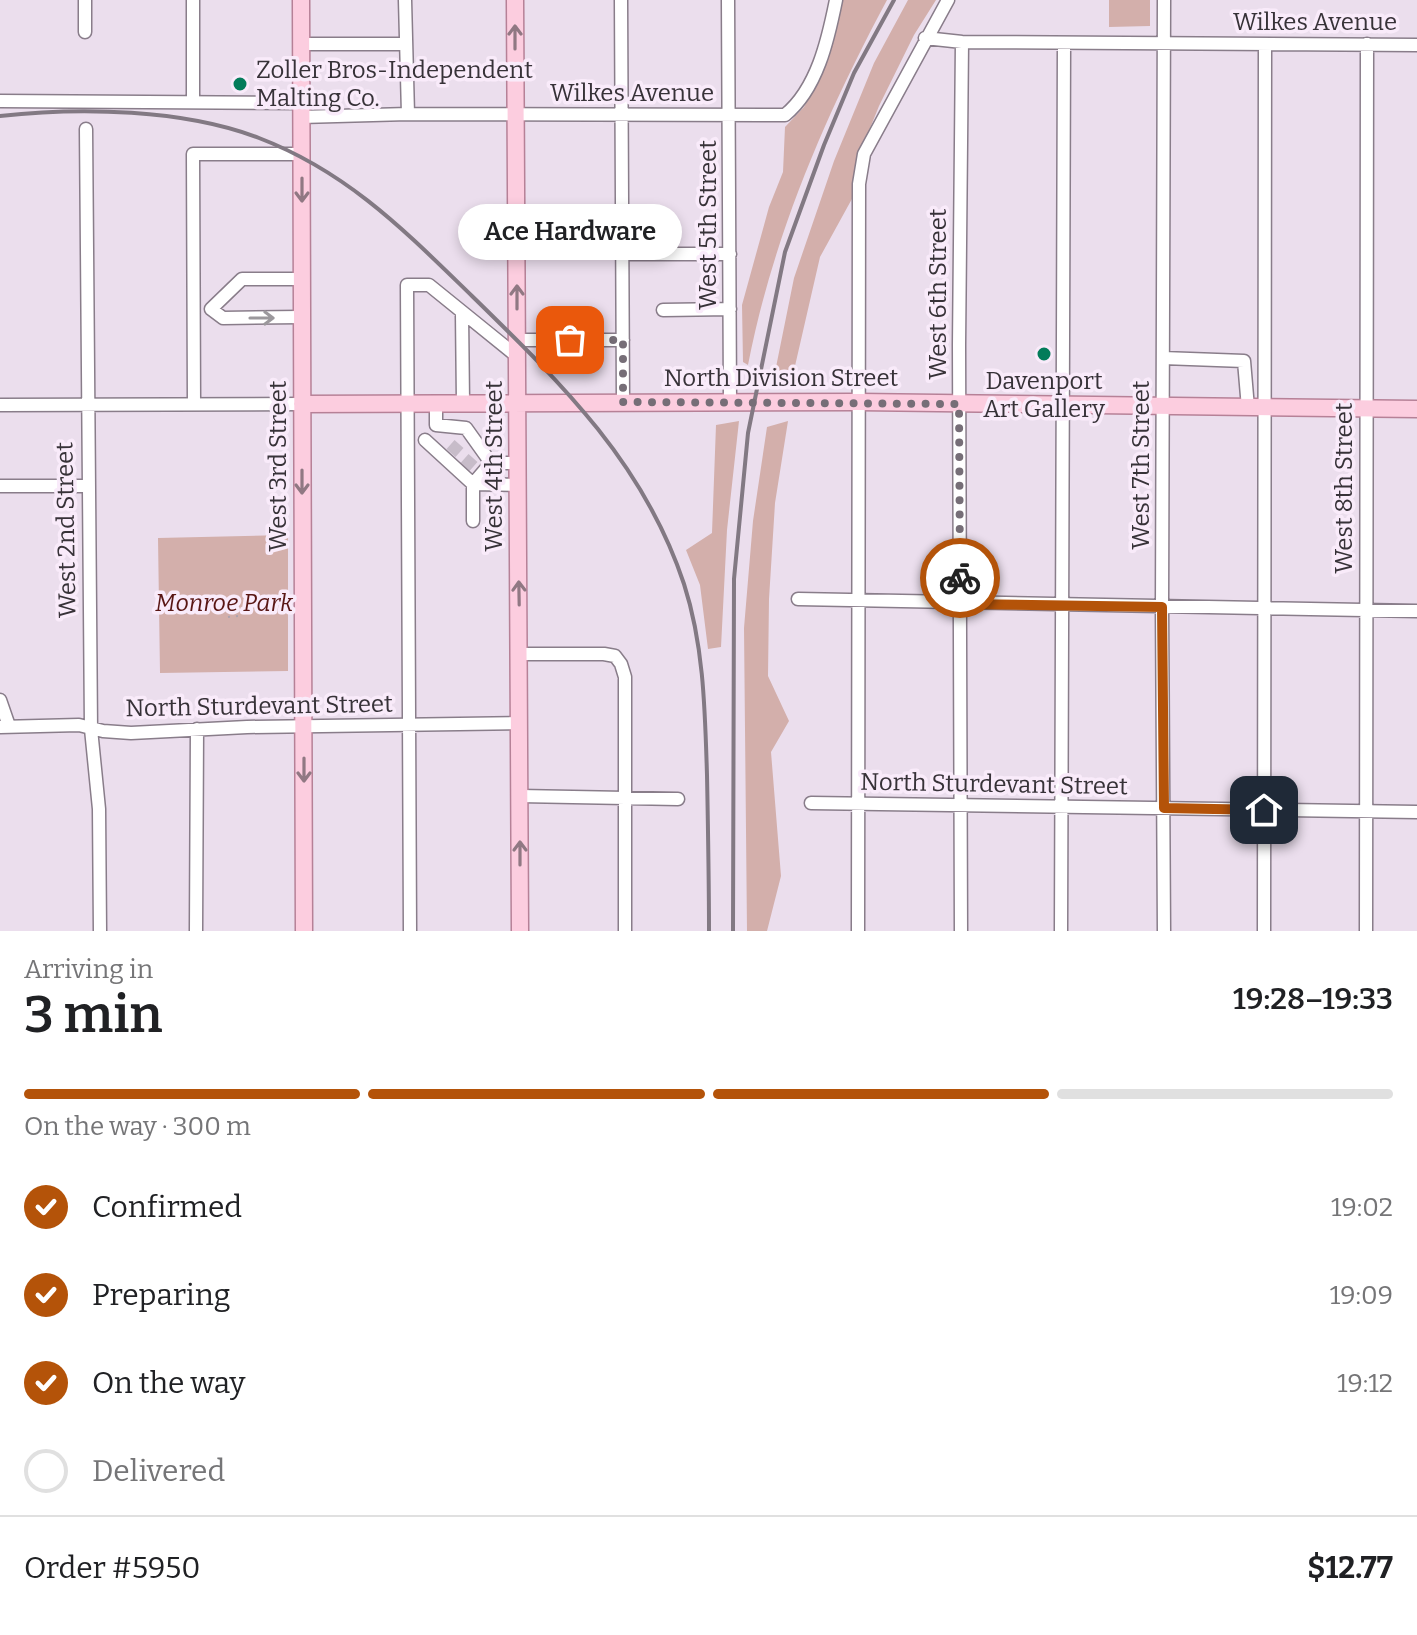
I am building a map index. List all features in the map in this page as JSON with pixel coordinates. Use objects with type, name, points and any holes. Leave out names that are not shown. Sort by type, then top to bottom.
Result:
[{"type":"main road","name":"West 3rd Street","points":[[301,0],[304,931]]},
{"type":"main road","name":"West 4th Street","points":[[515,0],[520,931]]},
{"type":"main road","name":"North Division Street","points":[[302,404],[730,401],[1366,411],[1417,409]]},
{"type":"street","points":[[85,0],[85,32]]},
{"type":"street","points":[[193,0],[193,102]]},
{"type":"street","points":[[405,0],[408,114]]},
{"type":"street","points":[[621,0],[623,402]]},
{"type":"street","name":"West 5th Street","points":[[728,0],[730,401]]},
{"type":"street","name":"Wilkes Avenue","points":[[0,101],[193,102],[408,114],[785,115],[809,89],[830,30],[836,0]]},
{"type":"street","points":[[858,931],[859,184],[864,154],[948,0]]},
{"type":"street","name":"West 7th Street","points":[[1164,0],[1164,931]]},
{"type":"street","name":"Wilkes Avenue","points":[[925,38],[962,42],[1417,45]]},
{"type":"street","name":"West 6th Street","points":[[961,931],[959,404],[962,42]]},
{"type":"street","points":[[1061,931],[1064,43]]},
{"type":"street","points":[[301,44],[405,44]]},
{"type":"street","points":[[1255,409],[1263,383],[1265,44]]},
{"type":"street","name":"West 8th Street","points":[[1366,931],[1367,44]]},
{"type":"street","name":"West 2nd Street","points":[[86,129],[91,729],[99,809],[100,931]]},
{"type":"street","points":[[194,404],[193,154],[302,154]]},
{"type":"street","points":[[623,254],[730,254]]},
{"type":"street","points":[[211,309],[242,279],[301,279]]},
{"type":"street","points":[[410,931],[407,285],[429,285],[462,314],[518,348],[623,340]]},
{"type":"street","points":[[194,310],[211,309],[223,318],[301,317]]},
{"type":"street","points":[[663,310],[730,309]]},
{"type":"street","points":[[462,314],[463,403]]},
{"type":"street","points":[[1163,358],[1244,361],[1255,409],[1264,609],[1264,931]]},
{"type":"street","points":[[1247,384],[1263,383]]},
{"type":"street","points":[[425,440],[436,425],[436,403]]},
{"type":"street","name":"North Division Street","points":[[0,405],[302,404]]},
{"type":"street","points":[[436,425],[466,428],[470,433],[473,521]]},
{"type":"street","points":[[452,452],[470,433]]},
{"type":"street","points":[[408,440],[425,440],[470,461],[518,463]]},
{"type":"street","points":[[473,484],[491,463]]},
{"type":"street","points":[[473,484],[518,485]]},
{"type":"street","points":[[0,486],[87,486]]},
{"type":"street","points":[[798,599],[1417,611]]},
{"type":"street","points":[[519,654],[604,654],[615,656],[621,664],[625,677],[625,931]]},
{"type":"street","points":[[0,700],[4,726]]},
{"type":"street","name":"North Sturdevant Street","points":[[4,726],[79,725],[131,733],[303,726],[520,723]]},
{"type":"street","points":[[196,931],[197,729]]},
{"type":"street","points":[[520,796],[678,799]]},
{"type":"street","name":"North Sturdevant Street","points":[[811,803],[1417,812]]},
{"type":"path","points":[[228,617],[238,616],[262,599],[286,594]]},
{"type":"path","points":[[262,599],[262,612]]},
{"type":"green space","points":[[839,0],[887,0],[822,132],[804,178],[772,270],[748,365],[743,362],[742,305],[769,207],[783,172],[785,127],[804,107],[819,80],[835,35]]},
{"type":"green space","points":[[908,0],[936,0],[914,35],[879,106],[856,163],[853,197],[820,257],[792,379],[774,377],[794,278],[834,161],[874,63]]},
{"type":"green space","points":[[1109,0],[1150,0],[1150,26],[1109,27]]},
{"type":"green space","points":[[739,421],[727,530],[721,647],[708,649],[700,585],[686,550],[712,533],[716,425]]},
{"type":"green space","points":[[788,421],[775,503],[769,599],[768,676],[789,721],[771,752],[781,876],[767,931],[747,931],[744,628],[753,521],[767,427]]},
{"type":"green space","name":"Monroe Park","points":[[288,535],[288,671],[160,673],[158,538]]},
{"type":"tunnel","points":[[451,453],[460,443]]},
{"type":"tunnel","points":[[465,467],[474,457]]},
{"type":"railway","points":[[733,931],[734,579],[748,433],[785,252],[854,73],[894,0]]},
{"type":"railway","points":[[0,116],[97,111],[165,116],[230,128],[291,152],[348,186],[399,227],[568,393],[623,463],[647,500],[667,540],[691,607],[700,655],[704,703],[709,931]]},
{"type":"way so far","points":[[570,340],[623,340],[623,402],[959,404],[960,578]]},
{"type":"place","name":"Zoller Bros-Independent Malting Co.","points":[[240,84]]},
{"type":"place","name":"Ace Hardware","points":[[570,340]]},
{"type":"place","name":"Davenport Art Gallery","points":[[1044,354]]},
{"type":"route","points":[[960,578],[961,604],[1162,607],[1164,808],[1264,810]]}]
